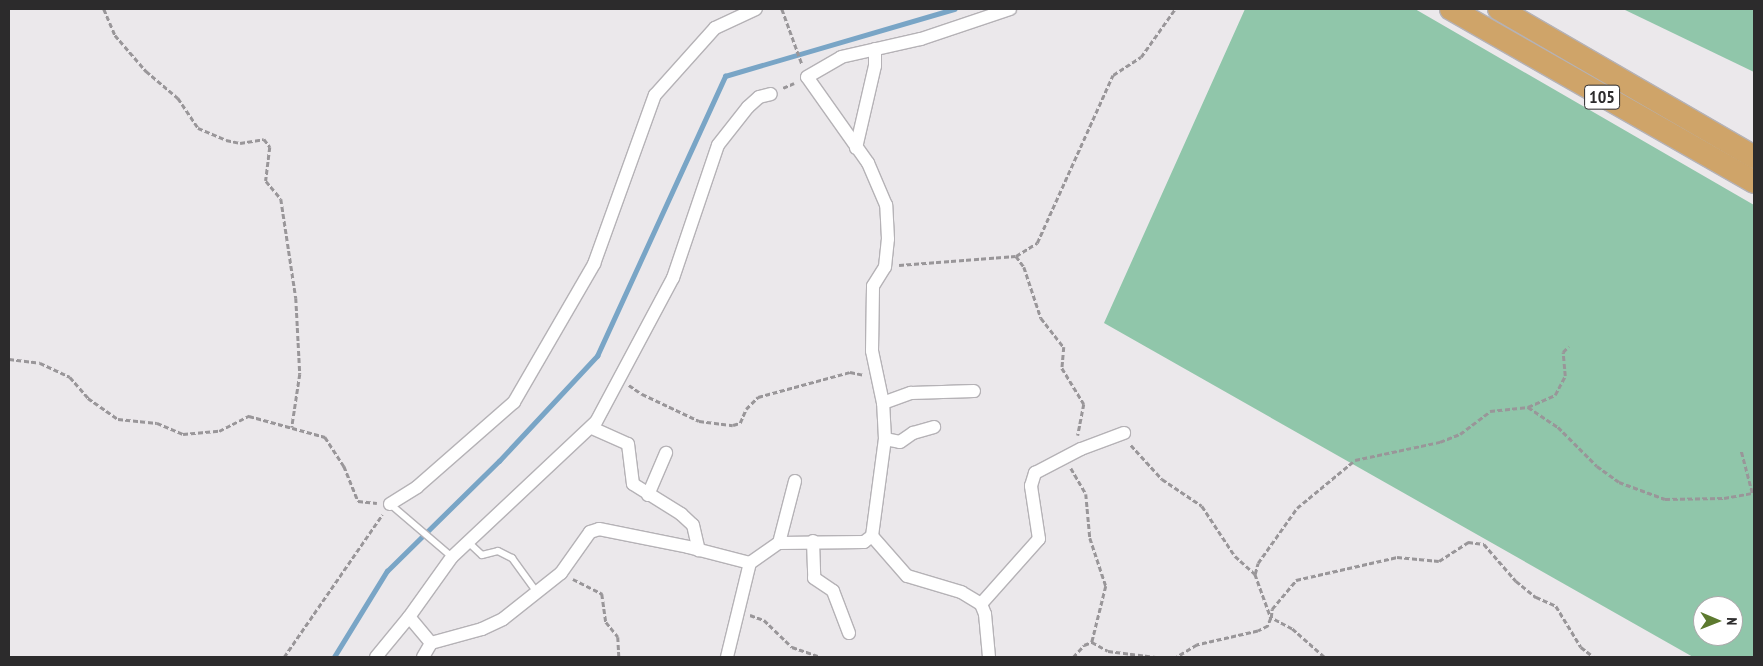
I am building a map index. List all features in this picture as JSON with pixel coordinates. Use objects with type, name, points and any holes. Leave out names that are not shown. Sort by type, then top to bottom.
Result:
[{"type":"highway","name":"105","points":[[1451,9],[1754,182]]},
{"type":"highway","name":"105","points":[[1499,9],[1754,157]]},
{"type":"street","points":[[390,504],[417,487],[514,402],[594,264],[655,95],[715,28],[756,9]]},
{"type":"street","points":[[726,657],[750,563],[779,544],[812,541],[864,542],[872,536],[885,439],[883,403],[872,351],[872,286],[885,267],[888,239],[886,204],[868,163],[807,78],[841,57],[921,39],[1010,9]]},
{"type":"street","points":[[856,148],[875,66],[875,49]]},
{"type":"street","points":[[376,657],[409,617],[452,557],[592,428],[673,278],[718,145],[748,107],[759,97],[771,94]]},
{"type":"street","points":[[883,403],[911,393],[974,391]]},
{"type":"street","points":[[885,439],[900,442],[913,433],[934,426]]},
{"type":"street","points":[[592,428],[628,444],[633,484],[648,495],[682,514],[693,525],[699,550]]},
{"type":"street","points":[[981,604],[1039,539],[1031,486],[1035,473],[1081,449],[1124,433]]},
{"type":"street","points":[[648,495],[666,454]]},
{"type":"street","points":[[779,544],[795,481]]},
{"type":"street","points":[[423,657],[431,643],[482,629],[503,619],[560,573],[590,532],[598,529],[699,550],[750,563]]},
{"type":"street","points":[[872,536],[908,576],[961,592],[981,604],[985,614],[989,657]]},
{"type":"street","points":[[812,541],[814,578],[833,591],[849,633]]},
{"type":"street","points":[[409,617],[431,643]]},
{"type":"lane","points":[[390,504],[452,557]]},
{"type":"lane","points":[[468,542],[482,556],[498,551],[512,558],[536,591]]},
{"type":"path","points":[[104,9],[115,35],[146,71],[178,98],[198,128],[226,140],[240,142],[264,138],[270,147],[266,181],[281,199],[296,298],[300,374],[292,427]]},
{"type":"path","points":[[885,267],[1016,256],[1037,243],[1113,75],[1141,56],[1175,9]]},
{"type":"path","points":[[771,94],[807,78],[783,10]]},
{"type":"path","points":[[1016,256],[1024,267],[1040,318],[1064,347],[1062,368],[1084,404],[1078,425],[1081,449]]},
{"type":"path","points":[[1255,574],[1258,563],[1296,508],[1355,460],[1424,446],[1460,434],[1490,410],[1528,407],[1555,395],[1565,376],[1563,352],[1569,346]]},
{"type":"path","points":[[9,359],[40,363],[70,377],[88,398],[118,419],[157,423],[183,434],[218,431],[249,416],[325,437],[344,466],[358,501],[390,504],[284,657]]},
{"type":"path","points":[[618,378],[642,394],[699,421],[720,426],[740,423],[746,409],[758,397],[777,391],[812,385],[850,372],[877,377]]},
{"type":"path","points":[[1528,407],[1558,427],[1597,466],[1619,482],[1665,499],[1724,498],[1752,493],[1742,451]]},
{"type":"path","points":[[1124,433],[1162,479],[1202,506],[1234,556],[1255,574],[1271,618],[1292,629],[1324,657]]},
{"type":"path","points":[[1066,456],[1086,494],[1090,538],[1106,586],[1092,642]]},
{"type":"path","points":[[1177,657],[1197,645],[1258,631],[1268,626],[1272,609],[1288,586],[1299,578],[1397,557],[1439,561],[1462,543],[1475,542],[1492,550],[1516,582],[1529,592],[1556,606],[1581,647],[1594,657]]},
{"type":"path","points":[[560,573],[602,594],[606,622],[618,636],[619,657]]},
{"type":"path","points":[[739,612],[764,620],[792,648],[821,657]]},
{"type":"path","points":[[1073,657],[1084,645],[1092,642],[1108,651],[1156,657]]},
{"type":"green space","points":[[1245,9],[1415,9],[1754,205],[1754,657],[1693,657],[1104,323]]},
{"type":"green space","points":[[1623,9],[1754,9],[1754,72]]},
{"type":"waterway","points":[[334,657],[387,571],[499,461],[597,356],[725,76],[954,9]]}]
